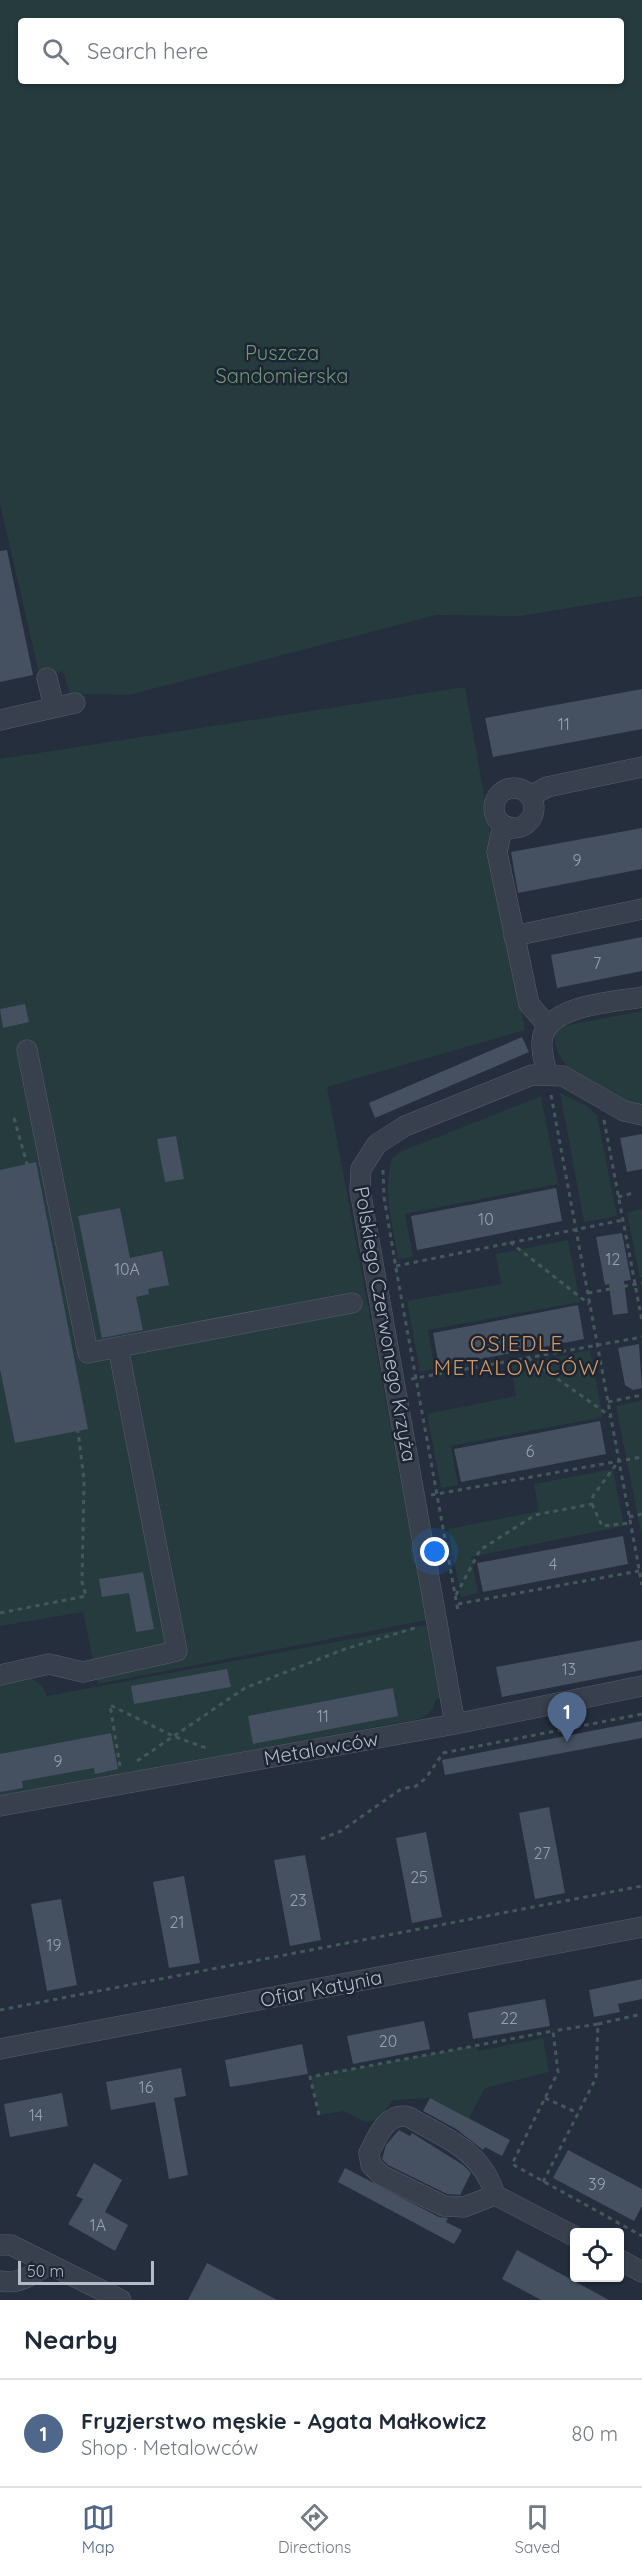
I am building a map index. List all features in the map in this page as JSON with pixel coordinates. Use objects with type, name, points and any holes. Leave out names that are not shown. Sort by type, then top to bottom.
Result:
[{"type":"street","points":[[47,678],[54,707]]},
{"type":"street","points":[[0,720],[75,703]]},
{"type":"street","points":[[531,796],[547,787],[642,767]]},
{"type":"street","points":[[514,787],[531,796],[535,809],[529,822],[517,828],[503,825],[495,815],[497,796],[514,787]]},
{"type":"street","points":[[503,825],[497,852],[514,936],[529,1004],[547,1025]]},
{"type":"street","points":[[514,936],[642,909]]},
{"type":"street","points":[[642,997],[562,1013],[547,1025],[542,1041],[547,1074],[563,1076],[624,1111],[642,1115]]},
{"type":"street","points":[[27,1050],[88,1353],[352,1303]]},
{"type":"street","name":"Polskiego Czerwonego Krzyża","points":[[455,1724],[360,1190],[361,1169],[368,1154],[377,1144],[405,1126],[532,1075],[547,1074]]},
{"type":"street","points":[[0,1675],[49,1664],[83,1672],[177,1651],[118,1347]]},
{"type":"street","name":"Metalowców","points":[[0,1806],[455,1724],[642,1686]]},
{"type":"street","name":"Ofiar Katynia","points":[[0,2049],[642,1927]]},
{"type":"street","points":[[495,2195],[464,2207],[444,2206],[381,2175],[371,2165],[369,2153],[389,2121],[402,2115],[409,2117],[478,2160],[489,2176],[495,2195],[570,2234]]},
{"type":"street","points":[[0,2245],[12,2244],[120,2300]]},
{"type":"street","points":[[624,2262],[642,2272]]},
{"type":"street","points":[[0,2281],[10,2283],[30,2277],[49,2264]]},
{"type":"path","points":[[547,1074],[642,1586]]},
{"type":"path","points":[[599,1097],[642,1322]]},
{"type":"path","points":[[14,1118],[27,1164]]},
{"type":"path","points":[[385,1163],[384,1197],[458,1611]]},
{"type":"path","points":[[618,1197],[633,1193]]},
{"type":"path","points":[[396,1266],[623,1220]]},
{"type":"path","points":[[510,1242],[591,1305]]},
{"type":"path","points":[[588,1293],[642,1283]]},
{"type":"path","points":[[394,1382],[642,1337]]},
{"type":"path","points":[[528,1358],[611,1417]]},
{"type":"path","points":[[608,1402],[642,1395]]},
{"type":"path","points":[[0,1613],[86,1596],[82,1582],[84,1480],[78,1431]]},
{"type":"path","points":[[415,1498],[642,1457]]},
{"type":"path","points":[[619,1461],[593,1496],[592,1504],[602,1526],[631,1523]]},
{"type":"path","points":[[456,1595],[480,1550],[535,1515],[592,1504]]},
{"type":"path","points":[[629,1517],[642,1514]]},
{"type":"path","points":[[457,1605],[639,1571]]},
{"type":"path","points":[[130,1766],[245,1688],[345,1649],[437,1622]]},
{"type":"path","points":[[122,1772],[110,1705],[173,1736],[213,1750]]},
{"type":"path","points":[[321,1839],[341,1831],[402,1789],[416,1786],[426,1779],[443,1754],[642,1714]]},
{"type":"path","points":[[0,2010],[642,1886]]},
{"type":"path","points":[[319,2115],[310,2078],[642,2014]]},
{"type":"path","points":[[543,2182],[596,2078],[598,2024]]},
{"type":"path","points":[[553,2031],[558,2072],[512,2164],[642,2236]]},
{"type":"path","points":[[545,2098],[578,2113]]},
{"type":"green space","name":"Puszcza Sandomierska","points":[[0,0],[642,0],[642,596],[520,616],[436,615],[129,695],[77,694],[71,697],[63,671],[40,677],[0,504]]},
{"type":"green space","points":[[465,687],[525,1030],[327,1087],[427,1620],[98,1684],[83,1612],[0,1626],[0,759]]},
{"type":"green space","points":[[642,1011],[642,1105],[619,1100],[566,1066],[557,1051],[552,1028]]},
{"type":"green space","points":[[560,1093],[585,1105],[597,1115],[617,1216],[584,1222]]},
{"type":"green space","points":[[541,1096],[558,1184],[405,1214],[413,1257],[398,1259],[388,1196],[392,1158],[402,1151]]},
{"type":"green space","points":[[642,1209],[642,1277],[640,1278],[627,1212]]},
{"type":"green space","points":[[568,1240],[580,1302],[428,1330],[435,1369],[420,1372],[407,1301],[501,1284],[496,1254]]},
{"type":"green space","points":[[590,1350],[603,1417],[451,1446],[458,1485],[441,1488],[427,1414],[516,1396],[511,1366]]},
{"type":"green space","points":[[642,1400],[642,1537],[616,1406]]},
{"type":"green space","points":[[613,1469],[624,1526],[471,1557],[478,1593],[461,1597],[448,1529],[539,1511],[534,1484]]},
{"type":"green space","points":[[426,1625],[440,1698],[435,1700],[430,1712],[419,1719],[0,1796],[0,1684],[29,1677],[42,1685],[47,1696]]},
{"type":"green space","points":[[543,2038],[549,2072],[485,2088],[469,2118],[430,2098],[393,2100],[379,2120],[366,2122],[344,2111],[319,2115],[310,2077],[473,2046],[479,2051]]},
{"type":"building","points":[[7,550],[33,675],[0,682],[0,551]]},
{"type":"building","points":[[642,689],[642,729],[493,757],[485,718]]},
{"type":"building","points":[[642,828],[642,869],[518,893],[511,852]]},
{"type":"building","points":[[642,937],[642,971],[557,988],[551,955]]},
{"type":"building","points":[[25,1004],[29,1022],[3,1028],[0,1009]]},
{"type":"building","points":[[522,1037],[529,1052],[375,1118],[369,1103]]},
{"type":"building","points":[[642,1134],[642,1169],[627,1172],[620,1138]]},
{"type":"building","points":[[176,1136],[184,1179],[165,1182],[157,1139]]},
{"type":"building","points":[[36,1162],[88,1429],[15,1443],[0,1369],[0,1170]]},
{"type":"building","points":[[556,1188],[562,1221],[417,1250],[411,1216]]},
{"type":"building","points":[[120,1208],[130,1258],[162,1251],[169,1285],[148,1289],[149,1294],[136,1297],[143,1330],[102,1338],[78,1216]]},
{"type":"building","points":[[622,1233],[631,1280],[624,1281],[628,1313],[613,1315],[609,1284],[605,1285],[596,1237]]},
{"type":"building","points":[[578,1305],[584,1339],[439,1367],[433,1333]]},
{"type":"building","points":[[639,1344],[642,1388],[633,1390],[625,1385],[618,1348]]},
{"type":"building","points":[[600,1421],[606,1454],[461,1482],[454,1449]]},
{"type":"building","points":[[623,1536],[628,1564],[483,1592],[477,1563]]},
{"type":"building","points":[[143,1572],[154,1629],[136,1632],[129,1593],[102,1597],[99,1579]]},
{"type":"building","points":[[642,1640],[642,1670],[502,1697],[496,1667]]},
{"type":"building","points":[[227,1669],[231,1687],[134,1704],[131,1686]]},
{"type":"building","points":[[393,1688],[398,1716],[253,1744],[248,1716]]},
{"type":"building","points":[[642,1721],[642,1738],[445,1775],[442,1760]]},
{"type":"building","points":[[111,1733],[118,1769],[95,1774],[94,1768],[22,1781],[23,1788],[0,1792],[0,1754]]},
{"type":"building","points":[[549,1807],[565,1893],[535,1899],[519,1813]]},
{"type":"building","points":[[426,1832],[442,1917],[412,1923],[396,1838]]},
{"type":"building","points":[[305,1855],[321,1940],[290,1946],[274,1860]]},
{"type":"building","points":[[184,1876],[200,1963],[169,1968],[153,1882]]},
{"type":"building","points":[[61,1899],[77,1985],[47,1991],[31,1904]]},
{"type":"building","points":[[642,1979],[642,1999],[618,2004],[620,2012],[594,2017],[589,1990]]},
{"type":"building","points":[[545,1999],[550,2026],[473,2039],[468,2013]]},
{"type":"building","points":[[424,2021],[430,2049],[353,2064],[347,2036]]},
{"type":"building","points":[[302,2044],[308,2074],[230,2087],[225,2060]]},
{"type":"building","points":[[181,2068],[186,2096],[174,2098],[188,2175],[169,2179],[155,2102],[111,2110],[106,2082]]},
{"type":"building","points":[[62,2093],[68,2126],[10,2137],[4,2104]]},
{"type":"building","points":[[430,2098],[510,2140],[502,2156],[485,2147],[483,2150],[456,2129],[423,2111]]},
{"type":"building","points":[[399,2130],[410,2136],[412,2133],[463,2165],[471,2173],[460,2195],[447,2194],[388,2165],[382,2159],[386,2145]]},
{"type":"building","points":[[568,2150],[642,2189],[642,2206],[634,2221],[553,2178]]},
{"type":"building","points":[[94,2163],[122,2180],[105,2212],[128,2225],[115,2251],[68,2224],[83,2199],[76,2196]]},
{"type":"building","points":[[345,2168],[439,2217],[448,2218],[446,2222],[462,2230],[454,2244],[338,2182]]},
{"type":"building","points":[[517,2250],[570,2279],[570,2282],[576,2282],[609,2300],[541,2300],[502,2279]]},
{"type":"building","points":[[207,2263],[277,2300],[188,2300]]},
{"type":"place","name":"Fryzjerstwo męskie - Agata Małkowicz","points":[[567,1742]]},
{"type":"district","name":"OSIEDLE METALOWCÓW","points":[[517,1355]]}]
